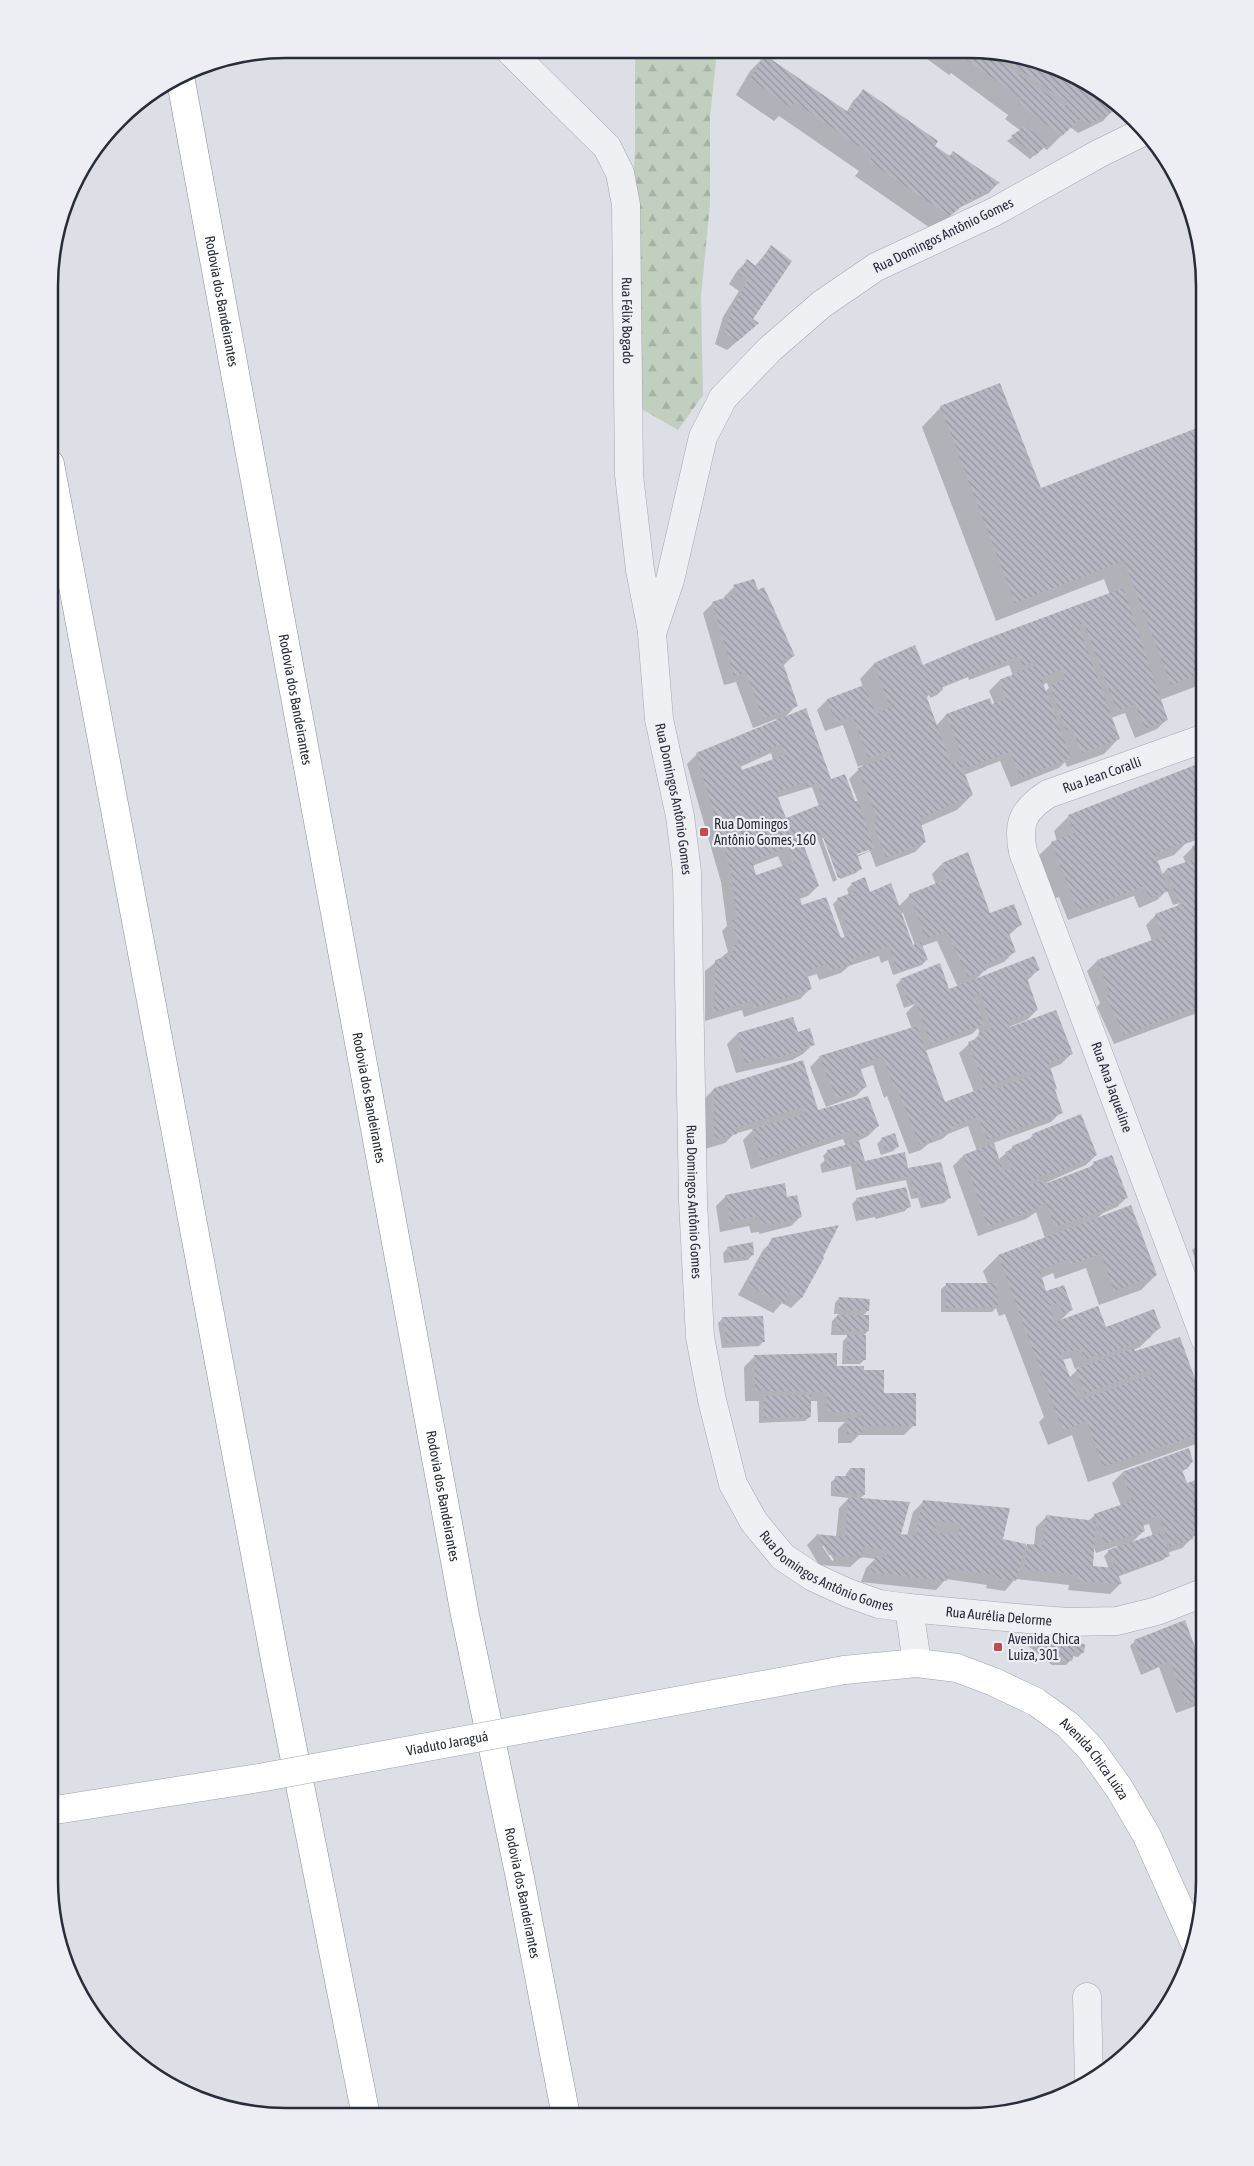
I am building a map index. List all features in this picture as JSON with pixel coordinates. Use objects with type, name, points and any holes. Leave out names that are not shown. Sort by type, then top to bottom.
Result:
[{"type":"main road","name":"Rodovia dos Bandeirantes","points":[[181,83],[462,1595],[564,2108]]},
{"type":"main road","points":[[58,507],[274,1655],[364,2108]]},
{"type":"main road","name":"Avenida Chica Luiza","points":[[844,1670],[917,1663],[957,1668],[994,1682],[1036,1702],[1068,1725],[1091,1749],[1119,1788],[1147,1836],[1190,1933]]},
{"type":"main road","name":"Viaduto Jaraguá","points":[[58,1810],[258,1778],[844,1670]]},
{"type":"street","name":"Rua Félix Bogado","points":[[517,58],[607,147],[620,173],[626,205],[629,475],[640,570],[652,633]]},
{"type":"street","name":"Rua Domingos Antônio Gomes","points":[[909,1608],[879,1604],[848,1593],[813,1577],[783,1557],[754,1522],[733,1484],[712,1400],[700,1337],[693,1201],[687,872],[680,816],[659,719],[652,633],[670,580],[703,437],[723,398],[770,349],[822,304],[876,266],[994,212],[1100,153],[1139,134]]},
{"type":"street","name":"Rua Jean Coralli","points":[[1020,836],[1021,822],[1027,812],[1036,802],[1048,794],[1196,741]]},
{"type":"street","name":"Rua Ana Jaqueline","points":[[1020,836],[1023,852],[1196,1315]]},
{"type":"street","name":"Rua Aurélia Delorme","points":[[909,1608],[1068,1622],[1117,1621],[1158,1611],[1196,1596]]},
{"type":"street","points":[[909,1608],[917,1663]]},
{"type":"street","points":[[1087,1997],[1089,2074]]},
{"type":"green space","points":[[635,58],[716,58],[710,118],[710,204],[701,296],[703,395],[678,430],[643,410],[635,369],[630,239],[635,150]]},
{"type":"building","points":[[763,58],[769,58],[848,112],[863,89],[938,141],[935,146],[950,156],[953,151],[1000,183],[972,198],[949,216],[869,161],[873,156],[795,102],[790,107],[750,79]]},
{"type":"building","points":[[961,58],[997,59],[1065,106],[1067,102],[1006,61],[1028,65],[1080,86],[1114,111],[1089,124],[1081,118],[1062,136],[1019,104],[1022,99],[966,59],[965,61]]},
{"type":"building","points":[[1025,126],[1048,144],[1035,156],[1011,136]]},
{"type":"building","points":[[771,245],[792,261],[753,319],[759,323],[738,341],[724,334],[733,305],[748,281],[738,274],[747,259],[757,267]]},
{"type":"building","points":[[1000,383],[1041,488],[1196,428],[1196,675],[1171,685],[1124,561],[1015,603],[940,406]]},
{"type":"building","points":[[754,579],[758,590],[764,587],[795,656],[782,660],[798,706],[763,719],[746,672],[734,676],[712,602],[736,594],[733,585]]},
{"type":"building","points":[[1123,588],[1168,720],[1145,729],[1135,704],[1117,711],[1084,623],[1078,625],[1120,739],[1082,753],[1072,729],[1066,731],[1050,686],[1066,678],[1062,669],[1041,678],[1071,758],[1021,778],[1010,752],[966,768],[946,714],[990,698],[992,704],[1006,699],[999,680],[1036,665],[1035,662],[1023,666],[1019,656],[942,686],[943,690],[926,695],[951,764],[960,761],[973,795],[920,819],[926,842],[886,858],[873,823],[878,821],[858,768],[893,755],[891,750],[868,758],[853,716],[835,722],[827,699],[864,685],[876,714],[890,707],[874,663],[915,645],[923,665],[970,645]]},
{"type":"building","points":[[806,708],[831,779],[845,774],[855,801],[858,801],[874,848],[857,854],[862,869],[838,878],[822,834],[802,841],[819,886],[767,907],[799,895],[802,905],[826,897],[841,938],[850,935],[837,898],[854,892],[851,883],[865,877],[870,892],[891,883],[913,945],[921,942],[928,960],[898,972],[889,946],[852,959],[853,964],[829,971],[827,964],[806,971],[812,989],[754,1008],[752,1001],[714,1012],[715,960],[734,954],[732,946],[739,944],[731,920],[737,919],[731,872],[696,753]],"holes":[[[781,744],[785,755],[742,770],[740,762]],[[805,782],[806,787],[817,783],[824,803],[786,818],[776,793]],[[789,847],[794,862],[756,875],[752,861]]]},
{"type":"building","points":[[1196,765],[1196,835],[1190,837],[1191,840],[1155,854],[1169,891],[1149,898],[1144,886],[1078,911],[1051,842],[1074,833],[1068,815]]},
{"type":"building","points":[[1196,844],[1196,856],[1192,846]]},
{"type":"building","points":[[968,852],[990,913],[1014,904],[1022,925],[1008,931],[1016,952],[985,964],[987,970],[968,977],[947,931],[926,939],[909,894],[947,879],[942,863]]},
{"type":"building","points":[[1196,858],[1196,1007],[1124,1035],[1106,996],[1110,994],[1097,960],[1163,936],[1155,914],[1182,904],[1178,901],[1166,869]]},
{"type":"building","points":[[1034,956],[1040,970],[1026,975],[1038,1010],[1008,1021],[1010,1027],[1056,1010],[1073,1054],[1049,1063],[1057,1089],[1055,1090],[1063,1113],[987,1140],[978,1117],[953,1126],[954,1129],[931,1137],[932,1141],[919,1145],[897,1087],[894,1089],[883,1056],[859,1065],[867,1087],[836,1098],[819,1056],[917,1026],[945,1102],[985,1087],[968,1042],[979,1038],[978,1033],[992,1028],[980,993],[974,995],[984,1024],[931,1044],[915,1002],[909,1005],[900,979],[940,963],[949,989]],"holes":[[[1031,1070],[1032,1075],[995,1089],[993,1084]]]},
{"type":"building","points":[[793,1017],[798,1032],[810,1028],[815,1045],[774,1059],[773,1056],[745,1064],[737,1033]]},
{"type":"building","points":[[803,1060],[818,1110],[868,1096],[879,1126],[857,1137],[853,1130],[761,1160],[752,1129],[805,1114],[803,1107],[735,1128],[737,1134],[714,1140],[714,1088]]},
{"type":"building","points":[[1081,1114],[1097,1155],[1051,1175],[1050,1173],[1030,1181],[1031,1184],[1045,1180],[1047,1183],[1095,1165],[1093,1162],[1112,1155],[1128,1198],[1108,1205],[1108,1209],[1055,1227],[1046,1203],[1037,1207],[1037,1209],[988,1227],[963,1155],[994,1143],[1003,1171],[1011,1168],[1005,1152],[1013,1149],[1012,1146],[1034,1137],[1032,1134]]},
{"type":"building","points":[[895,1133],[899,1147],[885,1151],[881,1138]]},
{"type":"building","points":[[859,1141],[865,1161],[905,1152],[908,1168],[941,1162],[951,1198],[925,1204],[922,1193],[915,1195],[910,1176],[861,1186],[856,1162],[827,1169],[824,1159],[829,1158],[827,1150]]},
{"type":"building","points":[[785,1183],[787,1197],[797,1195],[802,1217],[769,1225],[769,1223],[761,1224],[759,1216],[730,1222],[725,1195]]},
{"type":"building","points":[[906,1187],[911,1207],[880,1215],[880,1213],[860,1217],[856,1198]]},
{"type":"building","points":[[1131,1205],[1157,1275],[1114,1291],[1101,1254],[1070,1265],[1068,1259],[1040,1270],[1046,1291],[1064,1285],[1073,1310],[1063,1313],[1058,1303],[1050,1306],[1055,1322],[1098,1306],[1106,1327],[1154,1309],[1161,1328],[1150,1333],[1151,1337],[1099,1357],[1099,1354],[1085,1360],[1081,1349],[1068,1352],[1068,1350],[1061,1354],[1079,1400],[1154,1374],[1152,1369],[1085,1394],[1076,1369],[1134,1348],[1135,1351],[1180,1337],[1196,1382],[1196,1435],[1103,1467],[1087,1421],[1063,1431],[998,1255]]},
{"type":"building","points":[[839,1225],[824,1258],[802,1298],[790,1292],[784,1304],[747,1285],[772,1238]]},
{"type":"building","points":[[753,1242],[754,1255],[729,1259],[727,1247]]},
{"type":"building","points":[[946,1283],[997,1283],[998,1307],[946,1308]]},
{"type":"building","points":[[839,1297],[870,1299],[869,1311],[838,1310]]},
{"type":"building","points":[[837,1315],[869,1315],[869,1331],[836,1331]]},
{"type":"building","points":[[763,1316],[765,1342],[727,1343],[722,1317]]},
{"type":"building","points":[[847,1335],[866,1335],[866,1360],[847,1360]]},
{"type":"building","points":[[837,1353],[837,1366],[864,1366],[864,1370],[884,1370],[884,1393],[916,1393],[916,1426],[863,1426],[862,1434],[847,1434],[847,1418],[861,1418],[861,1412],[827,1412],[827,1392],[755,1391],[754,1355]]},
{"type":"building","points":[[811,1395],[811,1417],[764,1418],[764,1396]]},
{"type":"building","points":[[1189,1448],[1193,1461],[1187,1469],[1182,1470],[1187,1483],[1196,1480],[1196,1529],[1191,1531],[1193,1539],[1170,1547],[1159,1515],[1142,1521],[1145,1531],[1105,1544],[1094,1514],[1132,1501],[1122,1472]]},
{"type":"building","points":[[850,1468],[865,1468],[865,1495],[835,1492],[835,1476],[850,1476]]},
{"type":"building","points":[[848,1497],[910,1502],[901,1534],[917,1536],[918,1530],[916,1530],[923,1500],[1010,1508],[1003,1539],[1026,1544],[1016,1581],[995,1578],[996,1575],[950,1569],[947,1581],[870,1572],[876,1556],[886,1558],[888,1550],[863,1547],[862,1558],[829,1555],[816,1534],[845,1537]],"holes":[[[937,1521],[961,1524],[958,1536],[935,1532]]]},
{"type":"building","points":[[1046,1515],[1096,1521],[1093,1566],[1115,1568],[1108,1550],[1161,1532],[1170,1556],[1118,1574],[1122,1584],[1078,1581],[1078,1575],[1024,1569],[1027,1544],[1043,1545]]},
{"type":"building","points":[[1185,1620],[1196,1650],[1196,1700],[1186,1704],[1170,1661],[1146,1671],[1134,1640]]},
{"type":"building","points":[[1026,1637],[1085,1644],[1084,1653],[1074,1651],[1072,1661],[1057,1661]]},
{"type":"place","name":"Rua Domingos Antônio Gomes, 160","points":[[704,832]]},
{"type":"place","name":"Avenida Chica Luiza, 301","points":[[998,1647]]}]
